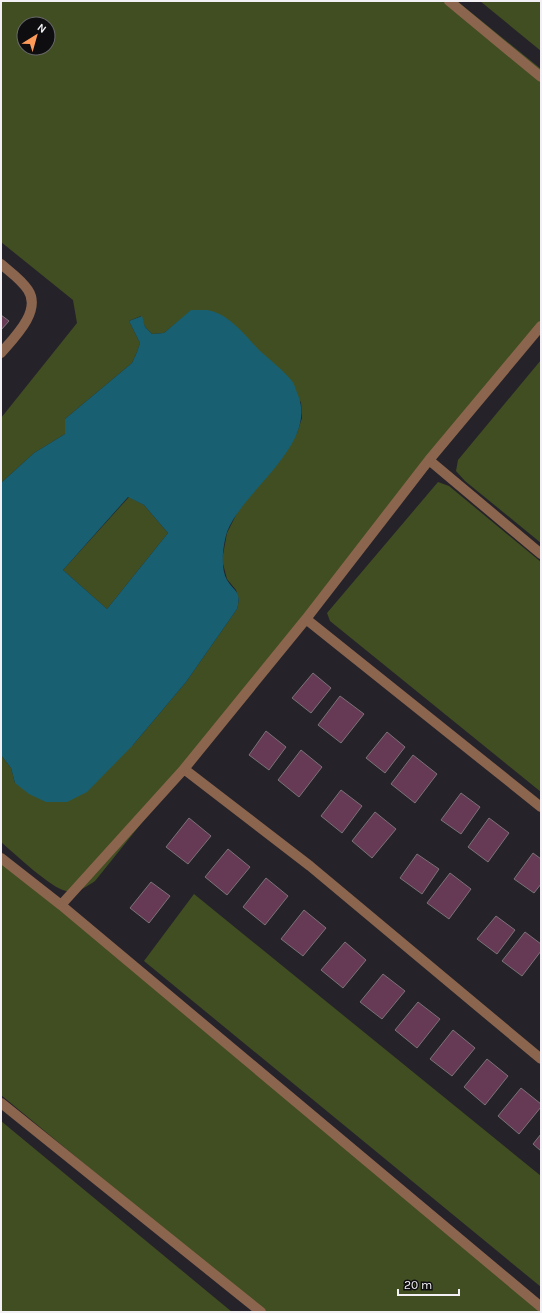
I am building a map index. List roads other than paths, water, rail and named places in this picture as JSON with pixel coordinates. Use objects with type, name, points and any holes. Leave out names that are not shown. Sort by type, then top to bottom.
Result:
[{"type":"street","points":[[450,1],[541,77]]},
{"type":"street","points":[[1,264],[18,278],[29,291],[32,303],[27,321],[1,353]]},
{"type":"street","points":[[61,905],[184,769],[306,619],[429,460],[541,326]]},
{"type":"street","points":[[429,460],[541,554]]},
{"type":"street","points":[[306,619],[541,807]]},
{"type":"street","points":[[184,769],[310,866],[541,1059]]},
{"type":"street","points":[[1,858],[61,905],[541,1307]]},
{"type":"street","points":[[1,1103],[261,1312]]},
{"type":"water","points":[[191,310],[207,310],[215,312],[229,320],[285,373],[293,383],[298,395],[301,414],[298,432],[289,449],[235,516],[227,532],[223,550],[223,569],[227,580],[238,595],[239,599],[237,609],[186,682],[133,745],[87,792],[67,802],[46,802],[29,794],[15,783],[11,768],[1,755],[1,483],[34,453],[65,434],[65,419],[132,363],[140,343],[129,321],[142,316],[145,327],[152,334],[164,333]],"holes":[[[128,497],[144,505],[168,533],[107,609],[63,570]]]}]
